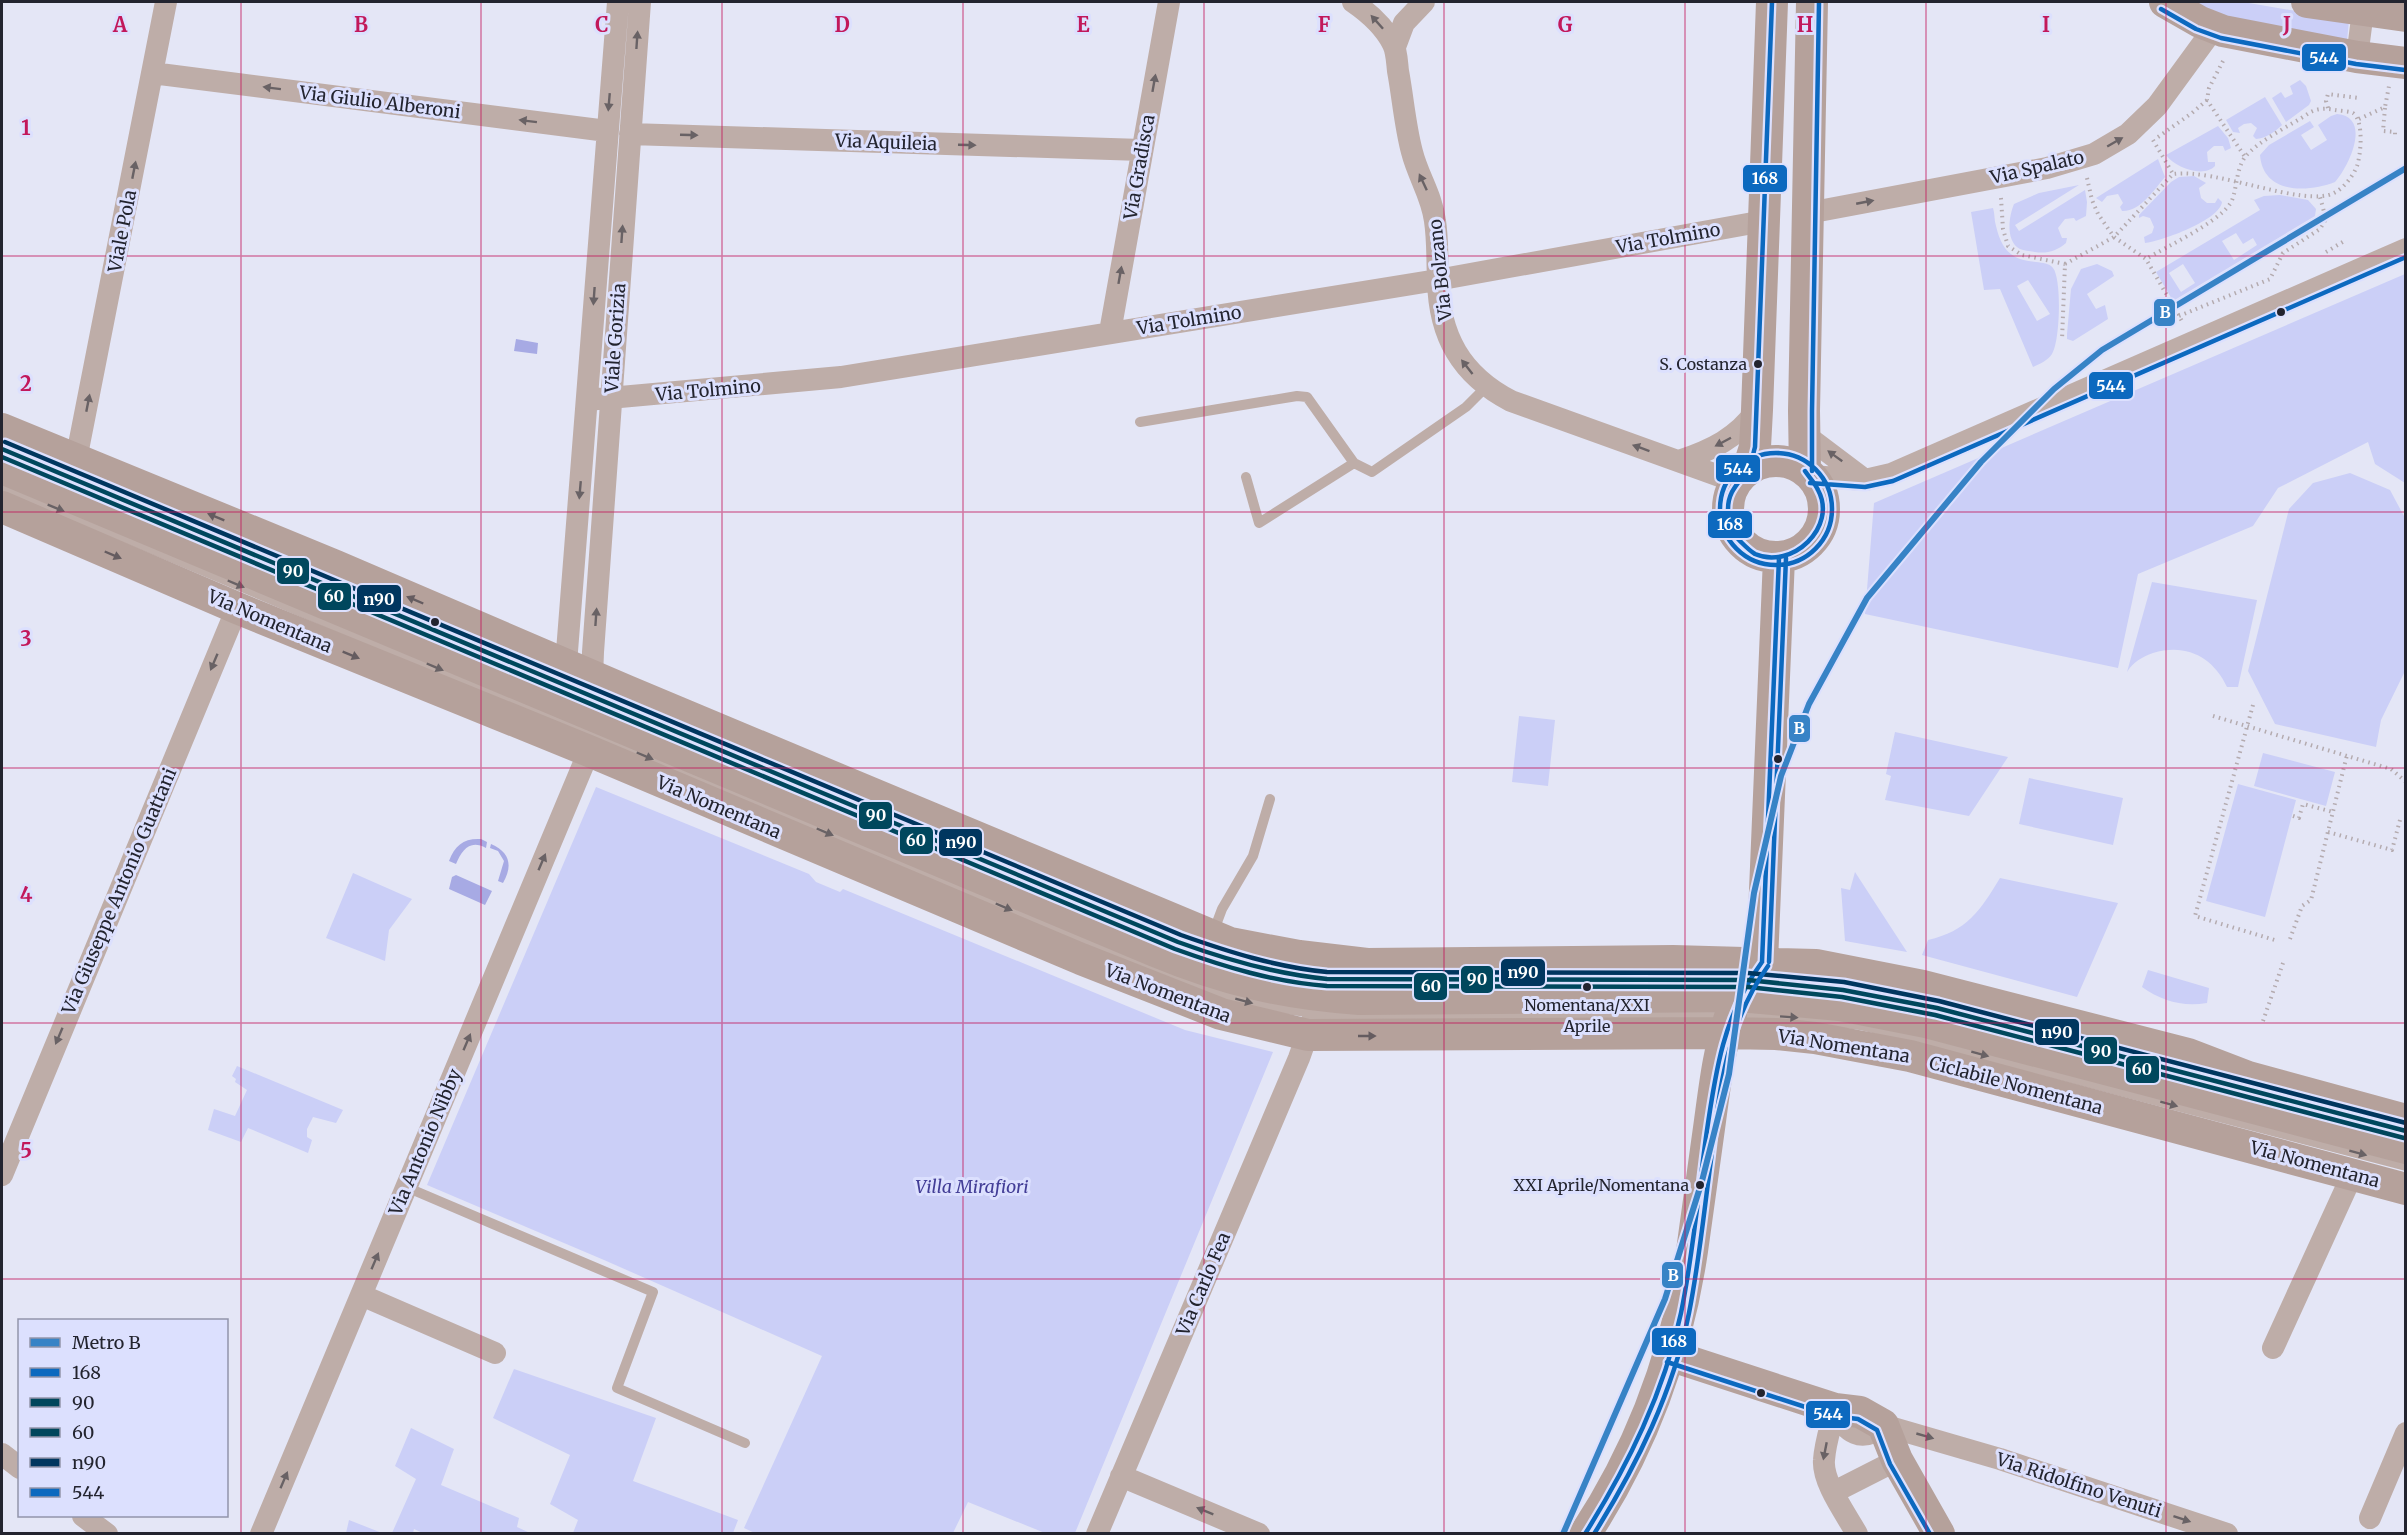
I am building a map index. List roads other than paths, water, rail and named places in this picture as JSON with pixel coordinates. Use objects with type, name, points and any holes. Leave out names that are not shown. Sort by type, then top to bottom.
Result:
[{"type":"street","name":"Viale Pola","points":[[40,491],[152,73],[165,2]]},
{"type":"street","name":"Viale Gorizia","points":[[581,706],[587,400],[596,258],[618,2]]},
{"type":"street","name":"Viale Gorizia","points":[[581,706],[612,398],[640,2]]},
{"type":"street","name":"Via Gradisca","points":[[1110,332],[1169,2]]},
{"type":"street","points":[[1353,2],[1373,17],[1395,46]]},
{"type":"street","points":[[1395,46],[1404,23],[1424,2]]},
{"type":"street","points":[[1742,475],[1759,464],[1777,461],[1795,465],[1808,474],[1817,485],[1824,506],[1820,528],[1808,545],[1798,552],[1779,558],[1752,551],[1741,543],[1733,532],[1727,507],[1730,494],[1755,447],[1772,2]]},
{"type":"street","points":[[1808,474],[1804,434],[1812,2]]},
{"type":"street","points":[[2165,2],[2214,28],[2356,57],[2397,74]]},
{"type":"street","points":[[2307,2],[2406,16]]},
{"type":"street","points":[[2356,57],[2363,11]]},
{"type":"street","name":"Via Spalato","points":[[1808,213],[2047,168],[2094,154],[2128,134],[2157,106],[2214,28]]},
{"type":"street","name":"Via Bolzano","points":[[1395,46],[1410,146],[1430,196],[1435,219],[1439,257],[1437,280],[1442,315],[1452,346],[1467,369],[1486,387],[1511,401],[1679,461],[1742,475]]},
{"type":"street","name":"Via Giulio Alberoni","points":[[152,73],[607,131]]},
{"type":"street","name":"Via Aquileia","points":[[630,134],[1142,150]]},
{"type":"street","name":"Via Tolmino","points":[[587,400],[841,377],[1437,280],[1764,221]]},
{"type":"street","points":[[1808,474],[1865,480],[1900,471],[2406,249]]},
{"type":"street","points":[[596,258],[620,261]]},
{"type":"street","points":[[1679,461],[1731,438],[1744,427],[1757,410]]},
{"type":"street","name":"Via Nomentana","points":[[2,429],[40,491],[581,706],[1211,936],[1251,948],[1324,997],[1359,999],[1741,997],[1816,965],[1923,986],[2188,1054],[2248,1077],[2406,1120]]},
{"type":"street","points":[[1804,434],[1865,480]]},
{"type":"street","name":"Via Nomentana","points":[[2,468],[237,608],[581,706]]},
{"type":"street","name":"Via Nomentana","points":[[40,491],[326,562],[581,706],[1172,997],[1236,1019],[1324,997],[1741,997],[1840,1005],[1926,1023],[2406,1148]]},
{"type":"street","points":[[1585,1533],[1642,1429],[1669,1355],[1688,1276],[1718,1066],[1741,997],[1779,558]]},
{"type":"street","name":"Via Giuseppe Antonio Guattani","points":[[2,1174],[237,608]]},
{"type":"street","name":"Via Antonio Nibby","points":[[261,1533],[406,1187],[581,706]]},
{"type":"street","name":"Via Carlo Fea","points":[[1097,1533],[1324,997]]},
{"type":"street","name":"Via Nomentana","points":[[1741,997],[1776,1034],[1815,1038],[1910,1056],[2406,1189]]},
{"type":"street","points":[[2273,1348],[2353,1173]]},
{"type":"street","points":[[362,1295],[495,1353]]},
{"type":"street","points":[[1669,1355],[1835,1409],[1860,1412],[1883,1425],[1897,1460],[1939,1533]]},
{"type":"street","points":[[1835,1409],[1823,1462],[1827,1478],[1857,1533]]},
{"type":"street","name":"Via Ridolfino Venuti","points":[[1883,1425],[1966,1448],[2227,1533]]},
{"type":"street","points":[[2370,1518],[2406,1433]]},
{"type":"street","points":[[2,1454],[18,1466]]},
{"type":"street","points":[[1834,1492],[1897,1460]]},
{"type":"street","points":[[1121,1476],[1259,1533]]},
{"type":"street","points":[[86,1517],[107,1533]]},
{"type":"lane","points":[[1140,422],[1297,396],[1307,397],[1354,463],[1372,472],[1466,407],[1486,387]]},
{"type":"lane","name":"Via Nomentana","points":[[2,449],[40,491]]},
{"type":"lane","points":[[1246,477],[1259,523],[1354,463]]},
{"type":"lane","name":"Via Nomentana","points":[[2,486],[40,491]]},
{"type":"lane","name":"Via Nomentana","points":[[581,706],[1178,942],[1241,964],[1295,976],[1324,997]]},
{"type":"lane","points":[[1211,936],[1222,909],[1253,856],[1270,799]]},
{"type":"lane","name":"Via Nomentana","points":[[1741,997],[1810,985],[1903,1000],[2406,1131]]},
{"type":"lane","name":"Via Nomentana","points":[[1741,997],[1822,1020],[1860,1025],[1926,1040],[2406,1166]]},
{"type":"lane","points":[[406,1187],[653,1292],[618,1388],[745,1443]]},
{"type":"metro line","name":"B","points":[[1563,1534],[1665,1299],[1702,1181],[1729,1074],[1754,893],[1781,776],[1809,704],[1867,598],[1981,462],[2054,389],[2102,350],[2406,168]]},
{"type":"place","name":"S. Costanza","points":[[1758,364]]},
{"type":"place","name":"Nomentana/XXI Aprile","points":[[1587,987]]},
{"type":"place","name":"XXI Aprile/Nomentana","points":[[1700,1185]]},
{"type":"park label","name":"Villa Mirafiori","points":[[972,1186]]}]
